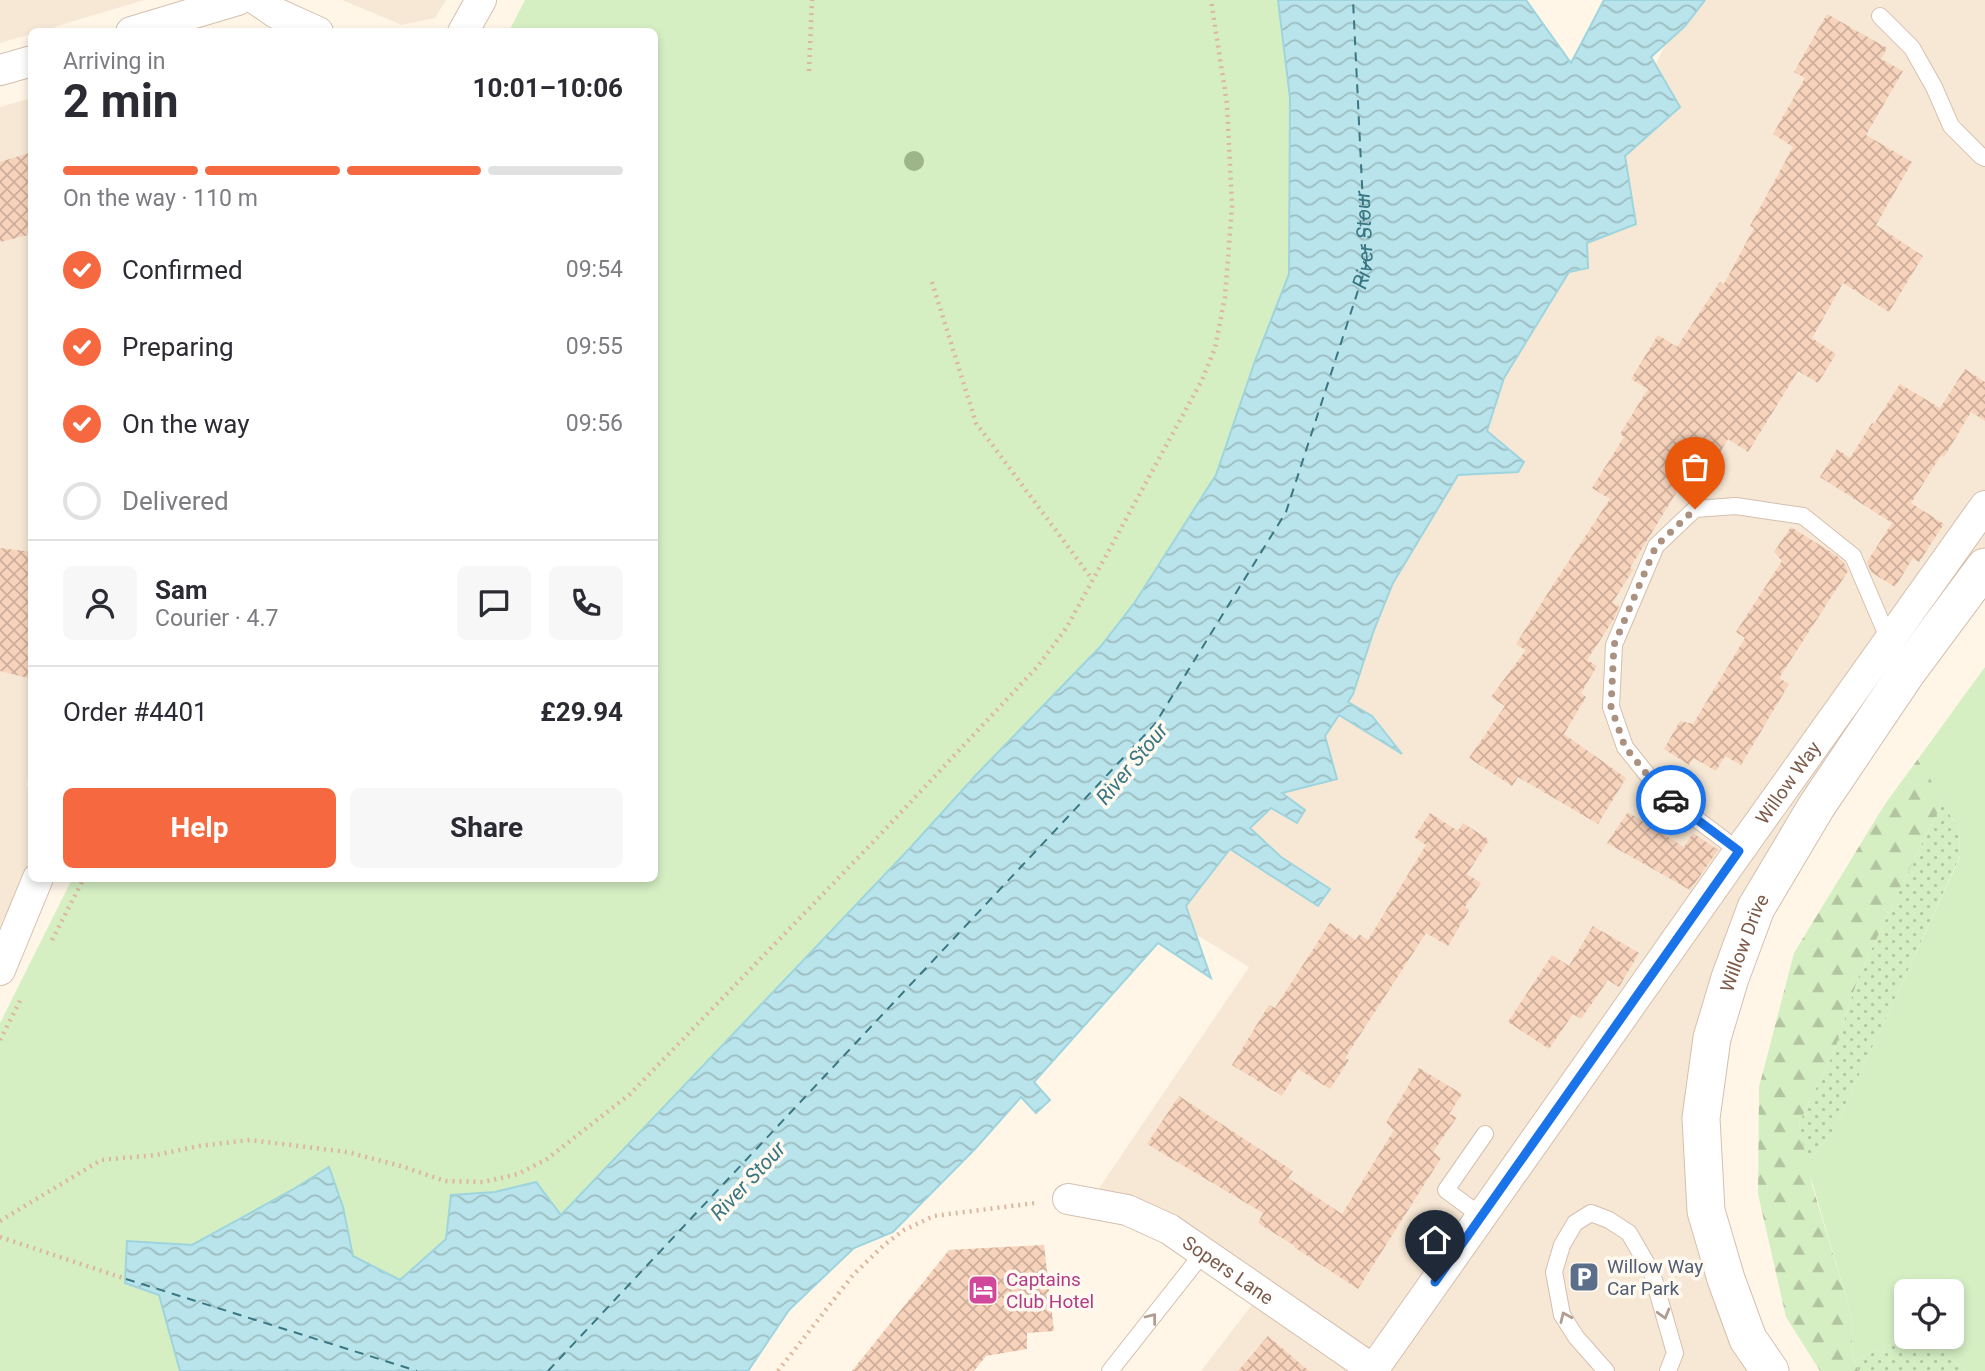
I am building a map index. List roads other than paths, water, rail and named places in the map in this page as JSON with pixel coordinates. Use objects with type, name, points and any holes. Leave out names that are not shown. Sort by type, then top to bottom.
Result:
[{"type":"street","points":[[144,28],[238,0]]},
{"type":"street","points":[[257,0],[276,13],[308,28]]},
{"type":"street","points":[[465,28],[481,0]]},
{"type":"street","points":[[0,70],[28,62]]},
{"type":"street","name":"Willow Way","points":[[1374,1370],[1985,506]]},
{"type":"street","name":"Willow Drive","points":[[1770,1371],[1748,1339],[1726,1279],[1706,1211],[1701,1118],[1712,1038],[1730,978],[1756,908],[1816,807],[1907,672],[1985,567]]},
{"type":"street","points":[[0,970],[36,882]]},
{"type":"street","name":"Sopers Lane","points":[[1068,1199],[1127,1210],[1169,1229],[1374,1370]]},
{"type":"lane","points":[[1880,16],[1912,48],[1934,87],[1951,126],[1985,158]]},
{"type":"lane","points":[[1739,851],[1662,793],[1625,747],[1611,707],[1614,645],[1656,546],[1695,509],[1735,506],[1803,516],[1853,556],[1889,640]]},
{"type":"lane","points":[[1482,1216],[1447,1190],[1485,1134]]},
{"type":"lane","points":[[1606,1371],[1576,1337],[1562,1315],[1554,1272],[1562,1245],[1575,1223],[1591,1213],[1609,1220],[1629,1233],[1652,1273],[1675,1353],[1668,1371]]},
{"type":"lane","points":[[1110,1371],[1203,1253]]},
{"type":"water","name":"River Stour","points":[[1278,0],[1526,0],[1571,63],[1604,0],[1705,0],[1685,26],[1651,57],[1680,107],[1625,156],[1636,224],[1587,243],[1588,268],[1569,272],[1504,378],[1487,431],[1524,462],[1518,472],[1458,475],[1393,583],[1374,630],[1348,702],[1372,716],[1402,754],[1339,715],[1325,736],[1337,779],[1282,793],[1305,810],[1297,823],[1271,808],[1250,828],[1281,857],[1330,889],[1318,906],[1230,849],[1186,906],[1211,978],[1158,943],[1034,1082],[1050,1100],[1036,1113],[1021,1097],[975,1149],[893,1232],[854,1248],[789,1310],[748,1371],[180,1371],[159,1295],[125,1283],[127,1241],[192,1245],[329,1167],[343,1207],[353,1256],[400,1280],[446,1239],[451,1195],[495,1192],[536,1182],[561,1215],[1101,646],[1135,602],[1216,475],[1255,361],[1289,274],[1290,98]]},
{"type":"place","name":"Willow Way Car Park","points":[[1584,1277]]},
{"type":"place","name":"Captains Club Hotel","points":[[983,1290]]}]
